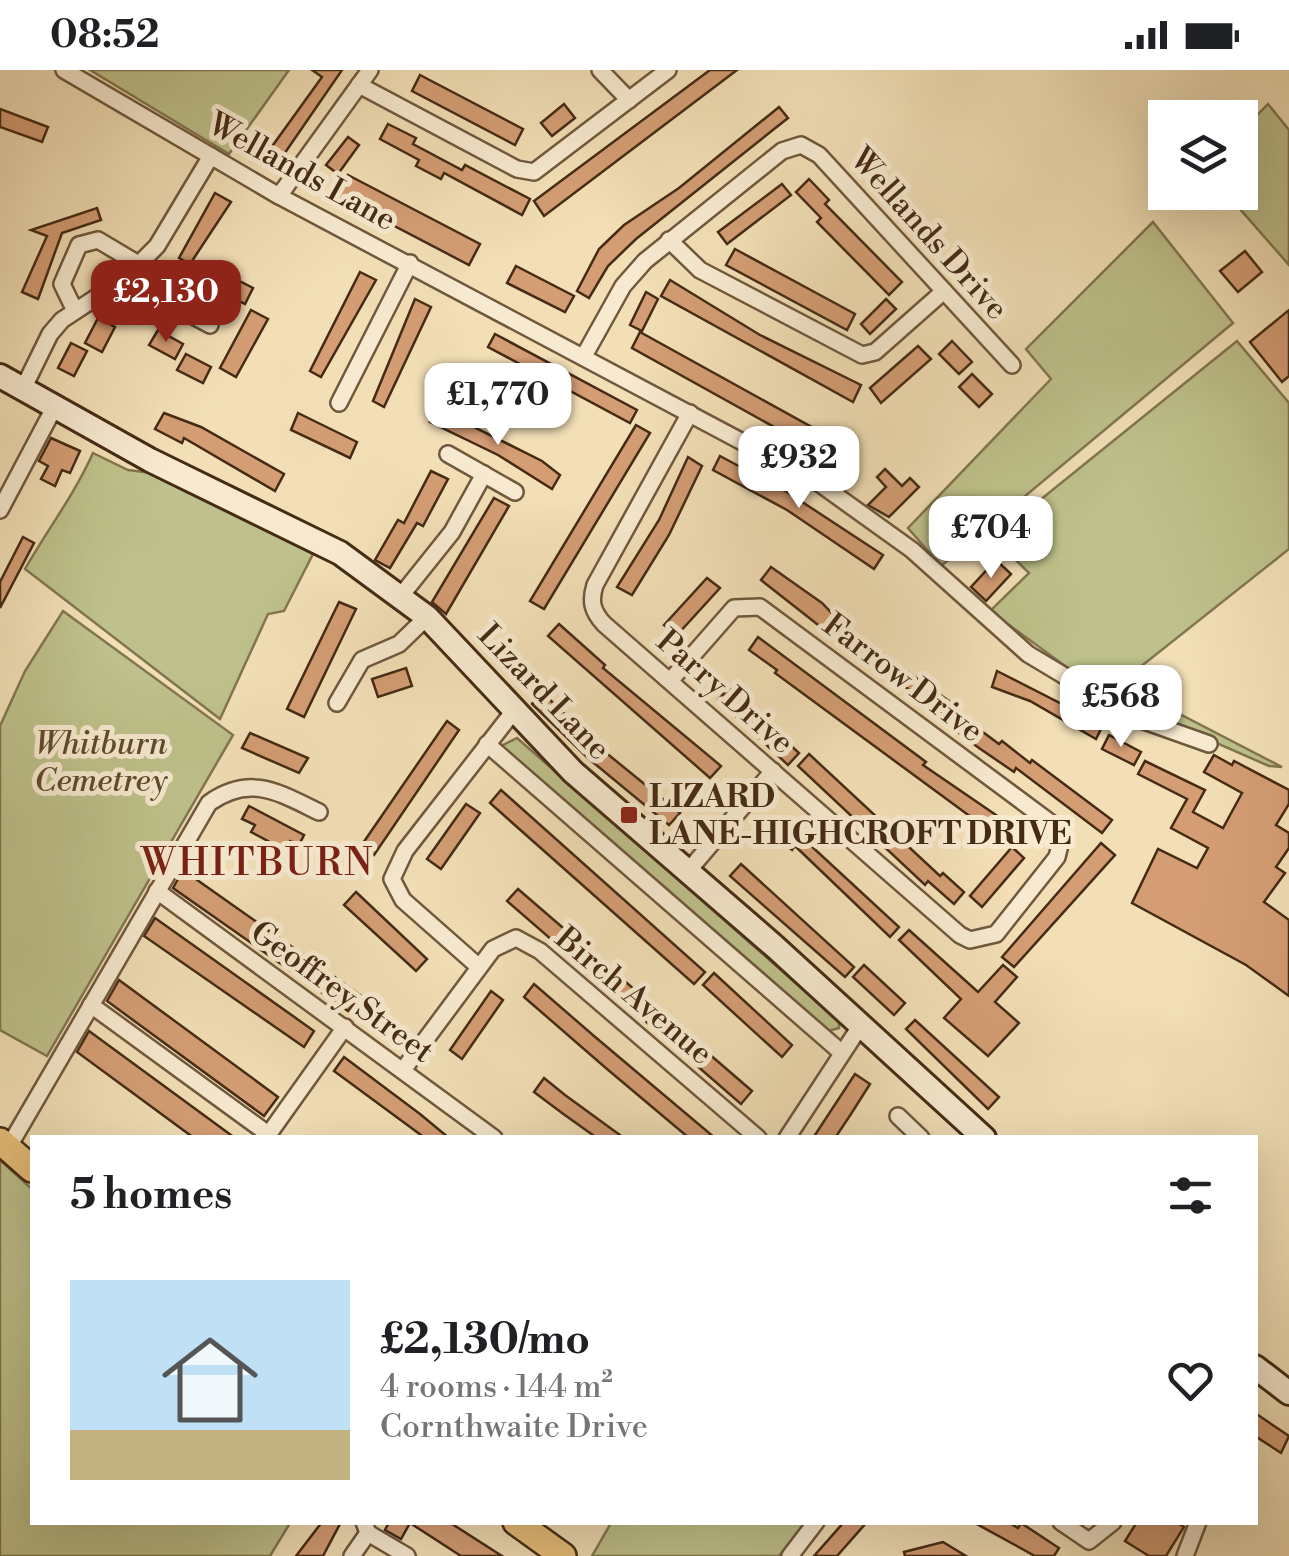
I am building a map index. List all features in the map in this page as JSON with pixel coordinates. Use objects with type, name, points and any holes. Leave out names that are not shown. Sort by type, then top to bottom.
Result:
[{"type":"main road","points":[[4,1144],[30,1166]]},
{"type":"main road","points":[[520,1525],[562,1556]]},
{"type":"street","name":"Wellands Lane","points":[[64,70],[279,196],[848,500],[912,550],[1028,654],[1134,717],[1209,744]]},
{"type":"street","points":[[279,196],[370,70]]},
{"type":"street","points":[[600,70],[630,100]]},
{"type":"street","points":[[359,85],[517,169],[534,172],[668,70]]},
{"type":"street","name":"Wellands Drive","points":[[669,240],[782,151],[801,145],[819,155],[1012,365]]},
{"type":"street","points":[[22,391],[50,334],[140,265],[173,221],[211,156]]},
{"type":"street","points":[[74,312],[62,284],[79,246],[98,240],[140,265]]},
{"type":"street","points":[[584,356],[623,286],[669,240],[700,270],[862,355],[887,343],[944,291]]},
{"type":"street","name":"Wellands Lane","points":[[339,402],[410,263]]},
{"type":"street","points":[[124,279],[210,325]]},
{"type":"street","name":"Lizard Lane","points":[[0,376],[54,408],[340,553],[428,618],[573,772],[688,870],[981,1135]]},
{"type":"street","points":[[0,510],[54,408]]},
{"type":"street","name":"Parry Drive","points":[[690,414],[591,598],[604,624],[960,935],[978,941],[996,934]]},
{"type":"street","points":[[448,454],[515,492]]},
{"type":"street","points":[[400,597],[452,532],[484,474]]},
{"type":"street","name":"Farrow Drive","points":[[670,681],[734,608],[760,606],[1055,826],[1060,840],[1057,856],[996,934]]},
{"type":"street","points":[[337,704],[362,660],[399,644],[428,618]]},
{"type":"street","points":[[479,967],[403,900],[392,879],[405,851],[513,712]]},
{"type":"street","points":[[487,744],[842,1053]]},
{"type":"street","points":[[688,870],[773,771]]},
{"type":"street","points":[[4,1144],[92,1005],[209,803],[226,790],[258,786],[319,812]]},
{"type":"street","name":"Geoffrey Street","points":[[157,891],[490,1135]]},
{"type":"street","name":"Birch Avenue","points":[[403,1070],[479,967],[504,940],[528,941],[754,1135]]},
{"type":"street","points":[[92,1005],[267,1135]]},
{"type":"street","points":[[788,1135],[861,1025]]},
{"type":"street","points":[[269,1135],[345,1028]]},
{"type":"street","points":[[898,1116],[918,1135]]},
{"type":"street","points":[[1258,1369],[1289,1393]]},
{"type":"street","points":[[790,1556],[814,1525]]},
{"type":"street","points":[[1065,1525],[1089,1541],[1108,1525]]},
{"type":"street","points":[[1184,1556],[1197,1525]]},
{"type":"street","points":[[352,1556],[366,1528],[408,1556]]},
{"type":"green space","points":[[90,70],[289,70],[229,154]]},
{"type":"green space","points":[[1268,104],[1289,130],[1289,265],[1241,210],[1258,210],[1258,114]]},
{"type":"green space","points":[[1153,222],[1233,323],[941,566],[908,528],[1051,379],[1026,349]]},
{"type":"green space","points":[[1237,341],[1289,403],[1289,549],[1120,683],[1282,767],[1269,766],[1102,693],[990,611],[1029,573],[993,538]]},
{"type":"green space","points":[[93,453],[128,470],[152,473],[313,554],[284,611],[268,614],[220,719],[25,569]]},
{"type":"green space","name":"Whitburn Cemetrey","points":[[63,611],[233,735],[47,1056],[0,1030],[0,726],[25,671]]},
{"type":"green space","points":[[517,738],[839,1021],[839,1028],[828,1031],[499,747]]},
{"type":"green space","points":[[0,1160],[30,1187],[30,1525],[289,1525],[270,1556],[0,1556]]},
{"type":"green space","points":[[610,1525],[804,1525],[779,1556],[592,1556]]},
{"type":"building","points":[[312,70],[342,70],[280,160],[268,152],[322,77]]},
{"type":"building","points":[[710,70],[737,70],[544,216],[534,201]]},
{"type":"building","points":[[420,75],[523,129],[515,145],[412,91]]},
{"type":"building","points":[[564,104],[575,118],[552,136],[541,123]]},
{"type":"building","points":[[779,107],[788,118],[636,239],[608,266],[589,298],[577,291],[599,249],[624,225],[679,188]]},
{"type":"building","points":[[0,109],[48,127],[42,142],[0,127]]},
{"type":"building","points":[[388,124],[416,138],[413,144],[462,170],[465,165],[530,199],[522,215],[444,173],[441,179],[416,166],[419,160],[380,139]]},
{"type":"building","points":[[348,137],[359,145],[338,174],[326,165]]},
{"type":"building","points":[[348,175],[480,244],[469,265],[337,196]]},
{"type":"building","points":[[809,179],[829,200],[825,204],[902,282],[889,295],[817,222],[821,218],[796,192]]},
{"type":"building","points":[[782,184],[791,195],[727,244],[718,232]]},
{"type":"building","points":[[215,193],[231,202],[190,264],[179,258]]},
{"type":"building","points":[[97,208],[101,220],[62,233],[38,299],[22,292],[47,236],[31,230]]},
{"type":"building","points":[[735,249],[855,314],[847,330],[726,265]]},
{"type":"building","points":[[1245,251],[1262,272],[1238,292],[1220,271]]},
{"type":"building","points":[[516,266],[574,296],[565,312],[507,283]]},
{"type":"building","points":[[189,268],[214,282],[206,298],[181,284]]},
{"type":"building","points":[[360,272],[376,280],[321,377],[310,371]]},
{"type":"building","points":[[228,275],[253,288],[245,304],[219,290]]},
{"type":"building","points":[[670,280],[760,335],[861,385],[853,402],[661,296]]},
{"type":"building","points":[[646,292],[658,299],[642,331],[630,325]]},
{"type":"building","points":[[415,299],[431,307],[384,407],[373,401]]},
{"type":"building","points":[[886,299],[896,309],[870,334],[861,324]]},
{"type":"building","points":[[251,310],[268,319],[236,377],[220,368]]},
{"type":"building","points":[[1289,310],[1289,376],[1282,382],[1250,342]]},
{"type":"building","points":[[98,318],[115,327],[102,352],[85,343]]},
{"type":"building","points":[[158,330],[183,344],[175,359],[149,345]]},
{"type":"building","points":[[640,332],[855,451],[846,467],[632,348]]},
{"type":"building","points":[[495,334],[637,410],[630,423],[488,347]]},
{"type":"building","points":[[952,341],[972,362],[959,374],[939,354]]},
{"type":"building","points":[[71,343],[87,351],[74,376],[58,368]]},
{"type":"building","points":[[918,346],[931,359],[881,403],[870,388]]},
{"type":"building","points":[[186,354],[211,367],[203,383],[177,370]]},
{"type":"building","points":[[972,374],[992,394],[979,407],[959,387]]},
{"type":"building","points":[[438,409],[542,461],[560,475],[552,489],[498,455],[430,422]]},
{"type":"building","points":[[164,413],[201,427],[284,474],[275,491],[184,438],[182,443],[155,429]]},
{"type":"building","points":[[298,413],[357,442],[350,458],[291,430]]},
{"type":"building","points":[[636,425],[650,433],[544,609],[530,601]]},
{"type":"building","points":[[51,438],[80,451],[70,473],[62,470],[55,486],[41,479],[48,466],[39,461]]},
{"type":"building","points":[[720,456],[787,492],[883,555],[874,569],[787,510],[713,470]]},
{"type":"building","points":[[688,457],[702,466],[669,535],[632,595],[617,587],[659,520]]},
{"type":"building","points":[[885,469],[902,486],[910,478],[919,487],[889,517],[868,505],[886,487],[877,477]]},
{"type":"building","points":[[431,471],[448,479],[423,526],[417,523],[390,568],[375,560],[398,520],[404,523]]},
{"type":"building","points":[[494,498],[509,506],[446,614],[432,602]]},
{"type":"building","points":[[23,537],[34,543],[0,608],[0,582]]},
{"type":"building","points":[[996,560],[1011,574],[986,601],[971,587]]},
{"type":"building","points":[[771,567],[822,603],[846,628],[956,706],[947,718],[875,664],[873,668],[761,580]]},
{"type":"building","points":[[707,578],[720,588],[677,635],[664,625]]},
{"type":"building","points":[[339,602],[356,609],[304,717],[287,709]]},
{"type":"building","points":[[559,624],[605,665],[603,668],[721,766],[710,778],[548,636]]},
{"type":"building","points":[[758,637],[926,762],[923,765],[1015,828],[1005,842],[775,673],[777,670],[749,650]]},
{"type":"building","points":[[406,668],[412,686],[378,697],[372,679]]},
{"type":"building","points":[[997,671],[1103,725],[1096,739],[1030,701],[992,687]]},
{"type":"building","points":[[729,688],[799,753],[788,765],[718,700]]},
{"type":"building","points":[[542,692],[594,743],[680,813],[669,825],[589,759],[532,704]]},
{"type":"building","points":[[960,715],[999,744],[1002,741],[1030,763],[1032,760],[1112,820],[1102,833],[1016,768],[1014,772],[951,727]]},
{"type":"building","points":[[447,721],[459,730],[374,855],[361,846]]},
{"type":"building","points":[[250,733],[308,758],[299,773],[242,748]]},
{"type":"building","points":[[1109,735],[1141,752],[1134,765],[1102,749]]},
{"type":"building","points":[[809,754],[940,876],[943,873],[964,892],[954,904],[928,881],[925,885],[798,766]]},
{"type":"building","points":[[1214,755],[1232,765],[1234,761],[1289,790],[1289,804],[1276,825],[1289,833],[1289,848],[1276,867],[1285,873],[1264,902],[1289,920],[1289,996],[1246,965],[1132,903],[1158,849],[1197,868],[1208,848],[1171,828],[1187,799],[1138,774],[1145,761],[1205,790],[1193,812],[1223,828],[1242,793],[1204,772]]},
{"type":"building","points":[[501,790],[705,972],[694,984],[490,803]]},
{"type":"building","points":[[466,804],[480,813],[441,869],[427,859]]},
{"type":"building","points":[[249,806],[304,835],[299,845],[290,841],[285,850],[251,832],[255,825],[242,819]]},
{"type":"building","points":[[782,819],[899,927],[890,937],[795,846],[792,850],[771,831]]},
{"type":"building","points":[[1101,843],[1115,855],[1014,967],[1002,957]]},
{"type":"building","points":[[1012,847],[1024,858],[982,907],[970,896]]},
{"type":"building","points":[[741,864],[854,967],[845,977],[730,876]]},
{"type":"building","points":[[183,870],[360,995],[348,1011],[173,888]]},
{"type":"building","points":[[518,889],[752,1091],[741,1104],[507,901]]},
{"type":"building","points":[[356,892],[427,959],[416,971],[344,905]]},
{"type":"building","points":[[155,918],[314,1031],[304,1047],[144,936]]},
{"type":"building","points":[[909,930],[978,992],[1003,965],[1017,977],[995,1002],[1019,1023],[988,1056],[944,1018],[961,999],[899,940]]},
{"type":"building","points":[[864,965],[905,1003],[894,1015],[853,977]]},
{"type":"building","points":[[714,973],[792,1045],[782,1057],[703,985]]},
{"type":"building","points":[[119,980],[278,1097],[264,1116],[107,1001]]},
{"type":"building","points":[[534,984],[711,1135],[685,1135],[524,997]]},
{"type":"building","points":[[491,991],[503,1000],[462,1059],[450,1050]]},
{"type":"building","points":[[915,1020],[999,1097],[988,1109],[906,1029]]},
{"type":"building","points":[[89,1031],[231,1135],[190,1135],[77,1052]]},
{"type":"building","points":[[344,1057],[445,1135],[421,1135],[334,1071]]},
{"type":"building","points":[[855,1074],[870,1084],[837,1135],[815,1135]]},
{"type":"building","points":[[544,1078],[620,1135],[593,1135],[534,1092]]},
{"type":"building","points":[[1258,1415],[1289,1436],[1281,1453],[1258,1438]]},
{"type":"building","points":[[320,1525],[339,1525],[323,1556],[296,1556]]},
{"type":"building","points":[[388,1525],[409,1525],[401,1539],[385,1530]]},
{"type":"building","points":[[413,1525],[454,1525],[502,1556],[461,1556]]},
{"type":"building","points":[[841,1525],[864,1525],[837,1556],[814,1556]]},
{"type":"building","points":[[978,1525],[1024,1525],[1059,1548],[1054,1556],[1035,1556]]},
{"type":"building","points":[[1135,1525],[1184,1527],[1166,1556],[1149,1556],[1125,1541]]},
{"type":"building","points":[[943,1542],[966,1556],[905,1556],[904,1552]]},
{"type":"place","name":"LIZARD LANE-HIGHCROFT DRIVE","points":[[629,815]]},
{"type":"district","name":"WHITBURN","points":[[258,863]]}]
